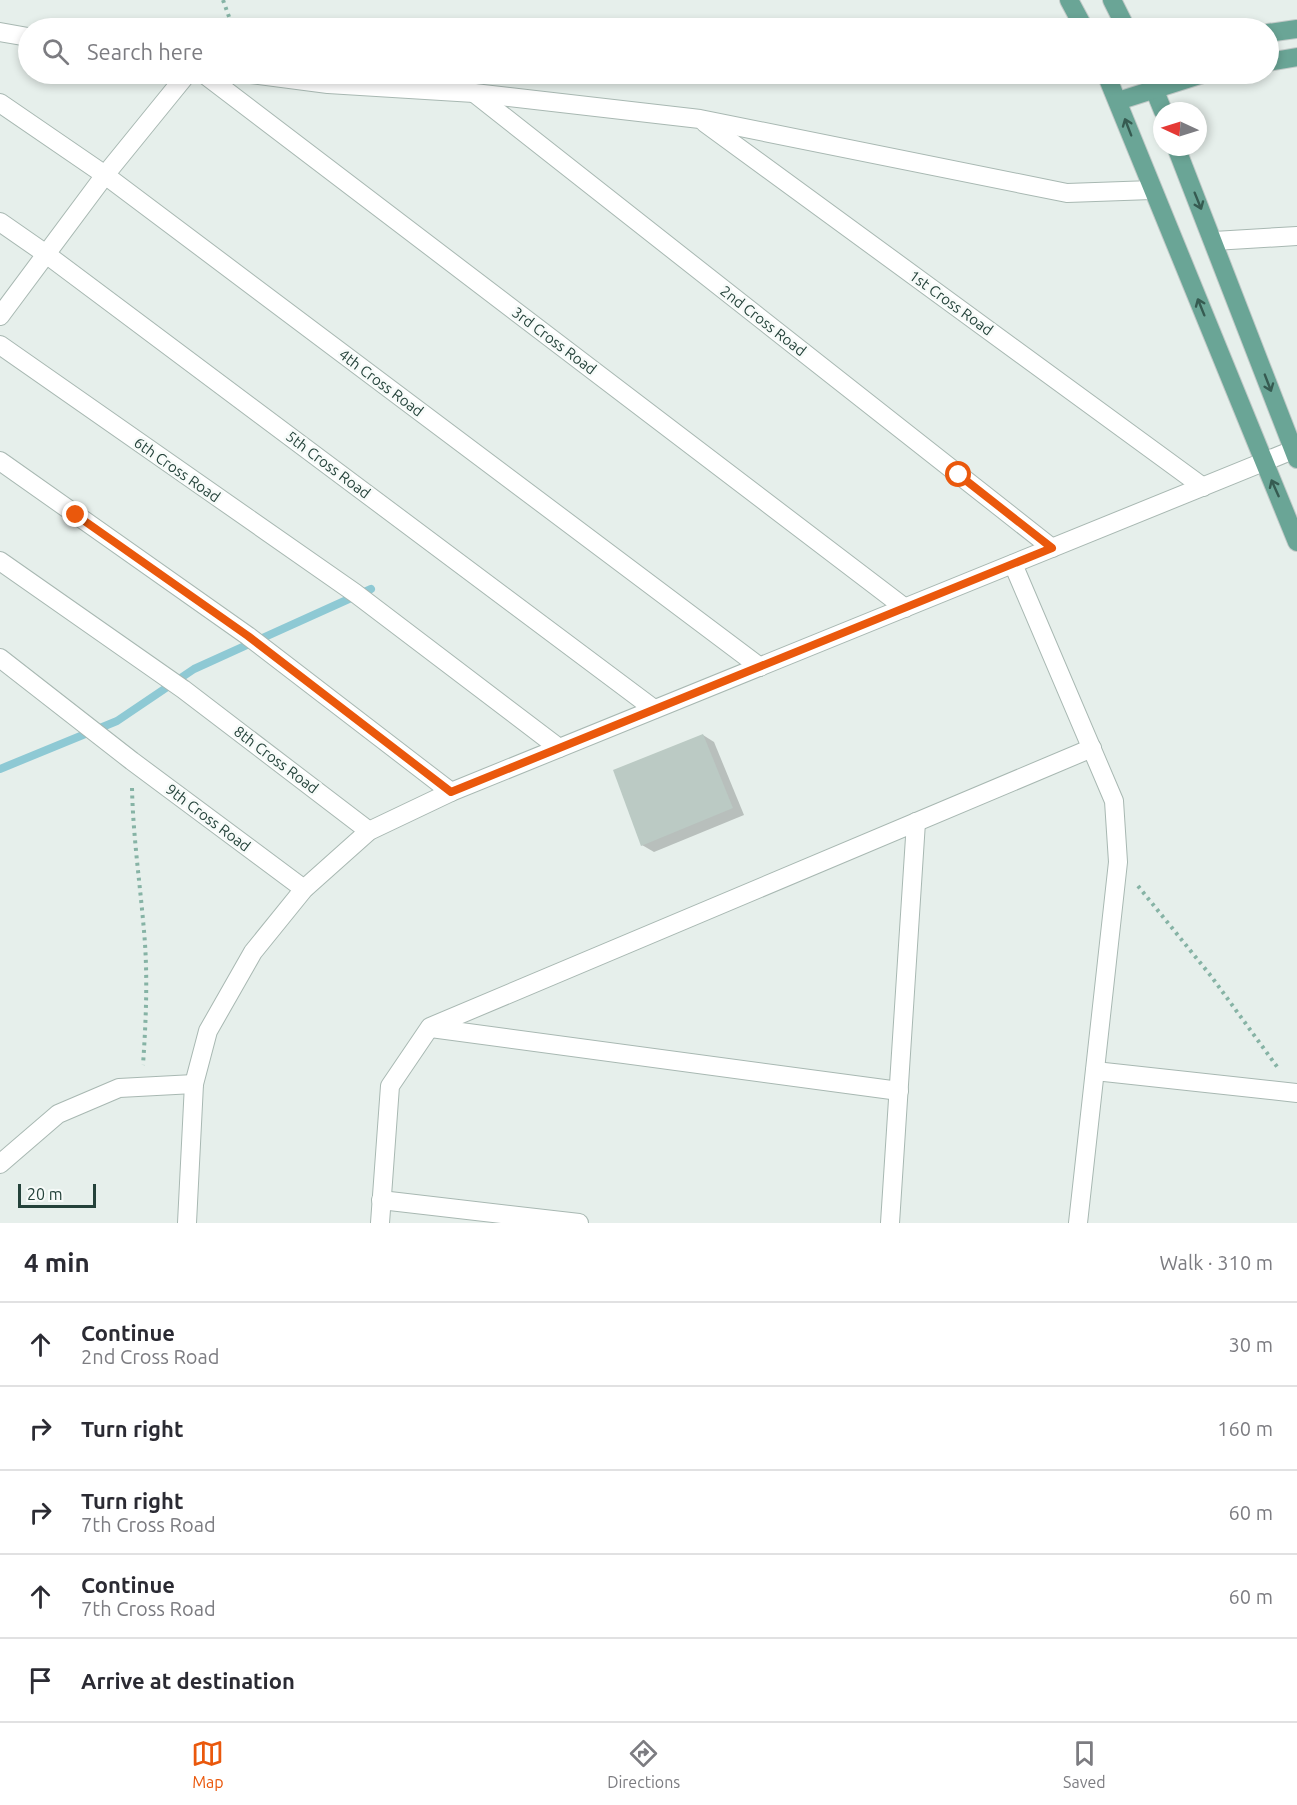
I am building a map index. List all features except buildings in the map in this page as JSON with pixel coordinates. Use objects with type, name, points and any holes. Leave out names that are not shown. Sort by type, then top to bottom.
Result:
[{"type":"main road","points":[[1069,0],[1079,18]]},
{"type":"main road","points":[[1112,0],[1121,18]]},
{"type":"main road","points":[[1279,32],[1297,29]]},
{"type":"main road","points":[[1279,60],[1297,57]]},
{"type":"main road","points":[[1110,84],[1297,542]]},
{"type":"main road","points":[[1118,101],[1146,84]]},
{"type":"main road","points":[[1152,84],[1159,102]]},
{"type":"main road","points":[[1180,156],[1295,454]]},
{"type":"street","points":[[0,32],[18,35]]},
{"type":"street","points":[[0,316],[105,176],[179,84]]},
{"type":"street","name":"3rd Cross Road","points":[[217,84],[905,608]]},
{"type":"street","points":[[328,84],[474,93],[700,119],[1067,193],[1152,190]]},
{"type":"street","name":"2nd Cross Road","points":[[474,93],[1052,548]]},
{"type":"street","name":"4th Cross Road","points":[[0,104],[105,176],[760,667]]},
{"type":"street","name":"1st Cross Road","points":[[700,119],[1203,487]]},
{"type":"street","name":"5th Cross Road","points":[[0,222],[46,254],[654,709]]},
{"type":"street","points":[[1214,242],[1297,236]]},
{"type":"street","name":"6th Cross Road","points":[[0,345],[355,593],[559,748]]},
{"type":"street","points":[[187,1223],[194,1084],[208,1031],[253,952],[304,889],[369,831],[451,792],[654,709],[1263,463],[1295,454]]},
{"type":"street","points":[[0,461],[248,636],[451,792]]},
{"type":"street","name":"8th Cross Road","points":[[0,561],[183,689],[369,831]]},
{"type":"street","points":[[1013,564],[1114,801],[1118,862],[1078,1223]]},
{"type":"street","name":"9th Cross Road","points":[[0,658],[112,746],[304,889]]},
{"type":"street","points":[[380,1223],[390,1086],[430,1028],[1092,748]]},
{"type":"street","points":[[890,1223],[916,822]]},
{"type":"street","points":[[430,1028],[899,1091]]},
{"type":"street","points":[[1095,1071],[1297,1093]]},
{"type":"street","points":[[0,1164],[58,1114],[120,1088],[194,1084]]},
{"type":"street","points":[[381,1200],[579,1223]]},
{"type":"path","points":[[223,0],[229,18]]},
{"type":"path","points":[[132,761],[133,826],[145,933],[146,1022],[141,1087]]},
{"type":"path","points":[[1118,862],[1198,959],[1297,1093]]},
{"type":"waterway","points":[[0,769],[117,721],[194,669],[371,589]]},
{"type":"route","points":[[76,515],[248,636],[451,792],[1052,548],[959,475]]}]
